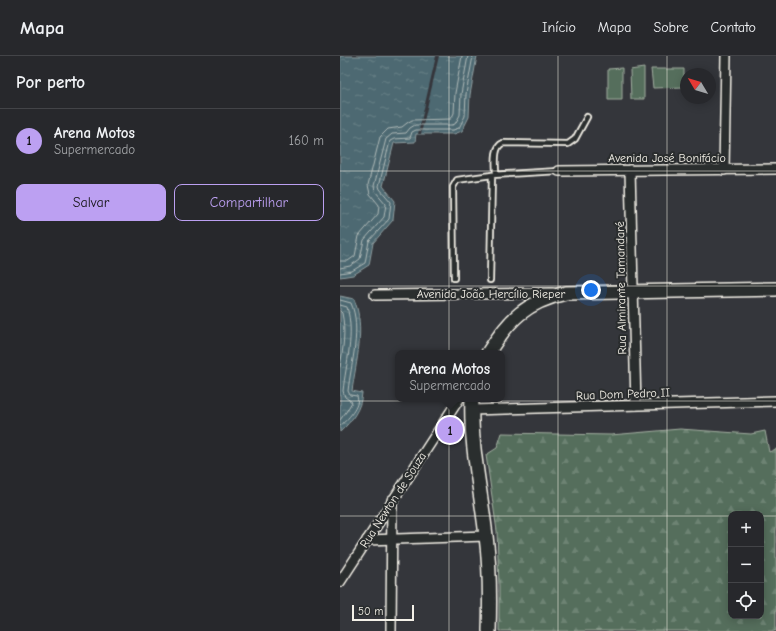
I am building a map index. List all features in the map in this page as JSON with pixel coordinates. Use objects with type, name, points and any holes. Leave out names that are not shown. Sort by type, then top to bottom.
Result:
[{"type":"main road","name":"Avenida João Hercílio Rieper","points":[[566,293],[776,289]]},
{"type":"main road","points":[[490,350],[503,330],[512,320],[526,309],[540,301],[566,293]]},
{"type":"main road","points":[[472,405],[475,452],[486,536],[489,582],[489,631]]},
{"type":"street","points":[[724,170],[726,56]]},
{"type":"street","name":"Avenida José Bonifácio","points":[[559,171],[776,169]]},
{"type":"street","name":"Rua Almirante Tamandaré","points":[[630,170],[636,405]]},
{"type":"street","name":"Avenida João Hercílio Rieper","points":[[375,295],[566,293]]},
{"type":"street","name":"Rua Dom Pedro II","points":[[472,405],[636,405],[776,401]]},
{"type":"street","name":"Rua Newton de Souza","points":[[340,582],[457,402]]},
{"type":"street","points":[[391,631],[392,500]]},
{"type":"street","points":[[367,540],[486,536]]},
{"type":"lane","points":[[490,280],[494,175],[497,148],[502,143],[568,144],[575,139],[586,117]]},
{"type":"lane","points":[[454,278],[453,187],[456,180],[494,175],[559,171]]},
{"type":"green space","points":[[622,68],[622,100],[608,100],[608,69]]},
{"type":"green space","points":[[644,68],[644,99],[631,99],[630,70]]},
{"type":"green space","points":[[651,69],[680,69],[680,87],[653,88]]},
{"type":"green space","points":[[680,429],[751,434],[765,431],[769,452],[776,449],[776,631],[499,631],[497,531],[486,455],[497,448],[502,433],[611,435]]},
{"type":"water","points":[[340,56],[477,56],[470,95],[469,117],[462,131],[454,134],[416,134],[415,142],[394,143],[383,186],[395,201],[393,220],[373,243],[369,265],[353,275],[340,277]]},
{"type":"water","points":[[340,296],[354,299],[358,310],[360,333],[352,391],[362,393],[358,409],[348,424],[340,432]]},
{"type":"pier","points":[[436,56],[439,56],[421,134],[418,134]]},
{"type":"place","name":"Arena Motos","points":[[450,430]]}]
